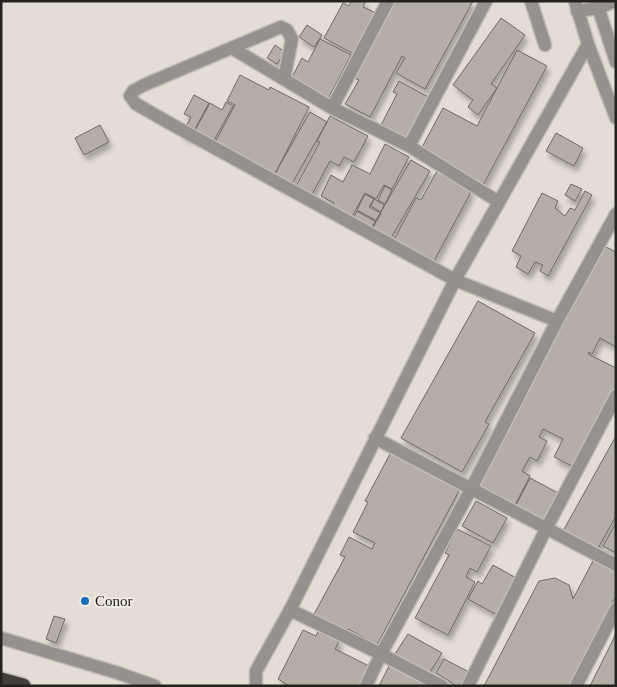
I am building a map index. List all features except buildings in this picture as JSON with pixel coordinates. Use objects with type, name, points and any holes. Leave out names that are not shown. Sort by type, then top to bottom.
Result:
[{"type":"highway","points":[[1,680],[23,686]]},
{"type":"street","points":[[332,108],[388,1]]},
{"type":"street","points":[[409,146],[486,1]]},
{"type":"street","points":[[615,1],[576,6],[588,44],[613,98],[616,118]]},
{"type":"street","points":[[535,2],[545,46]]},
{"type":"street","points":[[598,4],[616,62]]},
{"type":"street","points":[[284,79],[292,39],[287,30],[281,27],[138,88],[130,96],[136,104],[171,124],[455,280],[557,321]]},
{"type":"street","points":[[256,686],[256,671],[290,610],[455,280],[588,44]]},
{"type":"street","points":[[232,48],[332,108],[409,146],[499,202]]},
{"type":"street","points":[[366,686],[381,654],[471,489],[557,321],[616,214]]},
{"type":"street","points":[[468,686],[546,528],[616,396]]},
{"type":"street","points":[[375,438],[616,565]]},
{"type":"street","points":[[576,686],[616,609]]},
{"type":"street","points":[[290,610],[442,686]]},
{"type":"street","points":[[1,638],[155,686]]},
{"type":"place","name":"Conor","points":[[85,601]]}]
